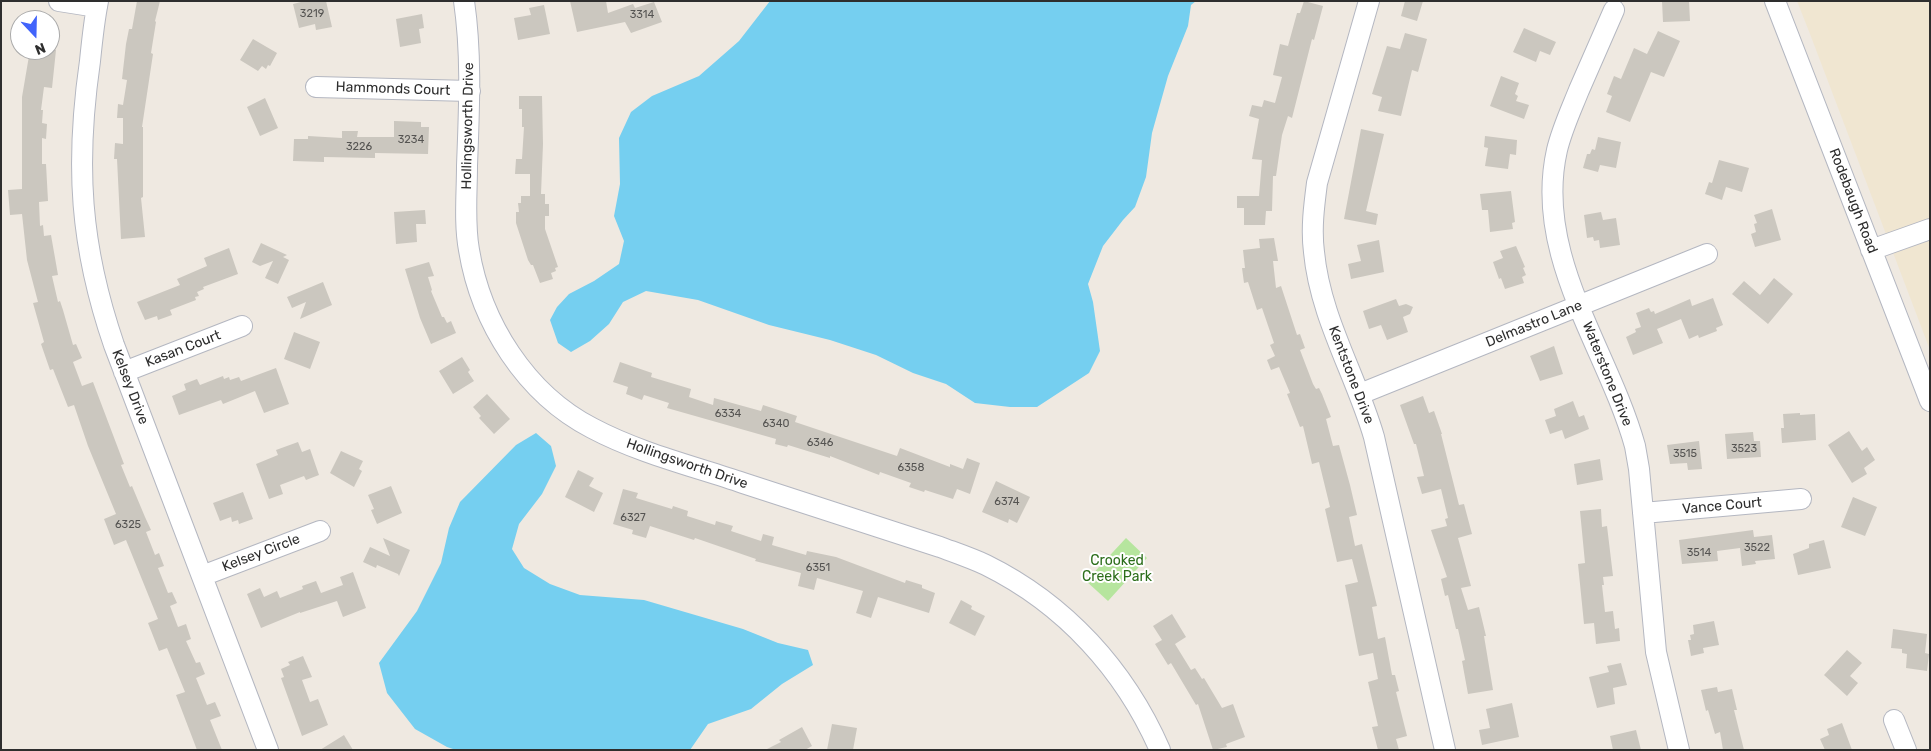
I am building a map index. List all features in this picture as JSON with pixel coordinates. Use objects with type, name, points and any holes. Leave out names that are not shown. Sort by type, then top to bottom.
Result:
[{"type":"street","points":[[59,1],[98,4]]},
{"type":"street","name":"Hollingsworth Drive","points":[[464,1],[469,44],[470,91],[466,216],[467,240],[472,269],[481,298],[499,336],[518,363],[544,393],[580,421],[630,446],[940,547],[965,556],[1008,577],[1038,596],[1066,618],[1106,660],[1139,707],[1160,750]]},
{"type":"street","name":"Kentstone Drive","points":[[1369,1],[1320,173],[1314,201],[1314,251],[1321,291],[1360,394],[1377,447],[1446,750]]},
{"type":"street","name":"Rodebaugh Road","points":[[1775,1],[1930,401]]},
{"type":"street","name":"Kelsey Drive","points":[[98,4],[83,120],[81,161],[82,197],[94,278],[105,319],[124,372],[268,750]]},
{"type":"street","name":"Waterstone Drive","points":[[1614,10],[1562,131],[1553,173],[1552,197],[1556,236],[1561,257],[1633,439],[1639,469],[1644,513],[1656,652],[1679,750]]},
{"type":"street","name":"Hammonds Court","points":[[316,87],[470,91]]},
{"type":"street","points":[[1871,250],[1930,229]]},
{"type":"street","name":"Delmastro Lane","points":[[1360,394],[1707,254]]},
{"type":"street","name":"Kasan Court","points":[[124,372],[242,326]]},
{"type":"street","name":"Vance Court","points":[[1644,513],[1801,499]]},
{"type":"street","name":"Kelsey Circle","points":[[202,576],[320,531]]},
{"type":"street","points":[[1894,720],[1906,750]]},
{"type":"shaded area","points":[[1797,1],[1930,1],[1930,350],[1810,34]]},
{"type":"green space","name":"Crooked Creek Park","points":[[1126,538],[1147,558],[1108,601],[1086,581]]},
{"type":"water","points":[[770,1],[1196,1],[1191,5],[1188,26],[1168,76],[1152,133],[1146,177],[1135,207],[1103,246],[1088,284],[1093,302],[1100,351],[1089,373],[1037,407],[1010,407],[975,403],[946,384],[913,373],[876,355],[830,340],[769,325],[698,300],[646,291],[623,302],[609,324],[590,341],[571,352],[558,343],[550,320],[557,307],[569,294],[594,281],[619,264],[624,241],[614,216],[620,184],[619,138],[631,112],[652,96],[699,76],[739,41]]},
{"type":"water","points":[[536,433],[551,446],[556,466],[542,494],[519,524],[512,549],[524,568],[550,584],[580,595],[644,600],[743,629],[778,643],[808,650],[813,665],[782,684],[751,709],[708,724],[690,750],[456,750],[415,729],[387,693],[379,663],[417,611],[441,563],[449,528],[460,502],[516,445]]},
{"type":"building","points":[[137,1],[160,1],[155,21],[151,53],[153,54],[142,127],[143,197],[141,198],[145,237],[121,239],[117,159],[114,159],[115,143],[123,144],[123,118],[117,118],[118,104],[123,105],[127,80],[122,79],[126,44],[129,29],[132,29]]},
{"type":"building","points":[[305,1],[326,1],[332,27],[316,30],[315,24],[299,28],[293,4]]},
{"type":"building","points":[[570,1],[606,1],[608,13],[633,4],[635,8],[654,2],[662,22],[631,33],[625,22],[577,32]]},
{"type":"building","points":[[1304,1],[1323,6],[1314,40],[1312,39],[1292,118],[1288,116],[1282,135],[1276,176],[1273,176],[1272,211],[1266,211],[1265,225],[1244,225],[1244,208],[1237,208],[1237,196],[1259,196],[1262,160],[1252,159],[1259,119],[1249,116],[1252,105],[1262,107],[1264,100],[1275,103],[1282,77],[1273,75],[1280,44],[1288,46],[1297,13],[1300,13]]},
{"type":"building","points":[[1405,1],[1423,1],[1417,21],[1401,16]]},
{"type":"building","points":[[1662,1],[1689,1],[1690,21],[1663,22]]},
{"type":"building","points":[[544,5],[550,34],[518,40],[514,18],[531,15],[529,8]]},
{"type":"building","points":[[422,14],[424,28],[419,29],[421,43],[400,47],[396,19]]},
{"type":"building","points":[[1524,28],[1556,42],[1550,55],[1540,51],[1536,62],[1513,52]]},
{"type":"building","points":[[1658,31],[1680,41],[1664,77],[1651,72],[1630,122],[1606,112],[1612,96],[1607,94],[1614,76],[1621,79],[1634,48],[1647,54]]},
{"type":"building","points":[[1405,33],[1427,39],[1418,72],[1412,70],[1401,116],[1378,111],[1382,97],[1372,94],[1387,46],[1400,49]]},
{"type":"building","points":[[253,39],[277,53],[270,66],[268,65],[266,69],[262,66],[258,71],[240,60]]},
{"type":"building","points":[[28,60],[55,60],[52,88],[44,87],[41,110],[43,110],[42,123],[47,124],[46,139],[42,138],[42,164],[46,164],[48,201],[39,202],[40,226],[43,225],[44,236],[51,235],[58,275],[52,276],[58,302],[60,301],[73,345],[76,344],[82,358],[73,362],[82,386],[93,382],[124,464],[121,465],[151,530],[146,532],[155,555],[159,553],[164,566],[158,568],[168,593],[172,592],[177,603],[170,606],[178,627],[186,624],[191,639],[186,641],[196,663],[200,662],[205,674],[196,678],[207,705],[215,702],[221,716],[210,720],[222,750],[197,750],[176,695],[185,692],[167,648],[159,651],[148,623],[158,619],[126,540],[114,545],[104,519],[116,514],[88,446],[74,405],[68,407],[53,369],[50,370],[41,344],[44,342],[33,303],[38,302],[27,260],[22,214],[10,215],[8,190],[22,189],[22,97]]},
{"type":"building","points":[[1501,76],[1519,83],[1515,94],[1518,96],[1516,101],[1529,105],[1524,119],[1490,106]]},
{"type":"building","points":[[519,96],[542,96],[541,194],[545,194],[545,204],[549,204],[549,216],[545,216],[545,229],[558,267],[555,268],[556,271],[551,273],[553,279],[540,283],[533,265],[528,260],[516,223],[516,212],[519,212],[518,203],[521,203],[521,196],[530,196],[530,174],[515,174],[516,159],[522,159],[524,127],[522,127],[522,109],[519,109]]},
{"type":"building","points":[[265,98],[278,128],[260,136],[247,107]]},
{"type":"building","points":[[394,121],[421,122],[421,127],[429,127],[428,154],[375,153],[375,158],[324,157],[324,162],[293,161],[294,139],[308,139],[308,136],[342,138],[342,131],[358,131],[357,137],[394,137]]},
{"type":"building","points":[[1361,129],[1384,134],[1366,211],[1378,214],[1376,225],[1344,219]]},
{"type":"building","points":[[1485,136],[1517,140],[1516,155],[1510,154],[1508,169],[1485,166],[1488,148],[1484,147]]},
{"type":"building","points":[[1598,137],[1621,142],[1616,168],[1600,165],[1598,172],[1583,168],[1587,154],[1590,154],[1592,149],[1595,150]]},
{"type":"building","points":[[1719,160],[1749,168],[1742,192],[1726,187],[1722,200],[1705,194],[1709,182],[1712,183]]},
{"type":"building","points":[[1511,191],[1515,222],[1512,223],[1513,229],[1490,232],[1488,210],[1482,210],[1480,194]]},
{"type":"building","points":[[1772,209],[1781,240],[1755,247],[1751,234],[1756,232],[1754,224],[1757,223],[1754,215]]},
{"type":"building","points":[[425,210],[426,224],[416,224],[417,242],[396,244],[394,212]]},
{"type":"building","points":[[1601,212],[1603,220],[1616,218],[1620,245],[1600,248],[1599,240],[1594,241],[1593,237],[1587,238],[1584,215]]},
{"type":"building","points":[[1274,238],[1278,261],[1273,261],[1276,288],[1281,286],[1297,335],[1300,334],[1305,348],[1300,350],[1313,384],[1316,389],[1319,388],[1331,417],[1326,419],[1333,446],[1339,445],[1350,485],[1357,515],[1349,517],[1355,546],[1362,544],[1377,606],[1372,607],[1378,639],[1385,637],[1392,675],[1395,675],[1399,691],[1396,692],[1407,736],[1396,739],[1399,750],[1378,750],[1372,727],[1378,726],[1368,682],[1378,679],[1373,653],[1359,656],[1345,585],[1358,582],[1352,559],[1337,562],[1325,509],[1330,507],[1319,462],[1312,464],[1303,426],[1300,427],[1287,394],[1290,393],[1279,367],[1271,370],[1267,360],[1275,356],[1270,345],[1274,343],[1262,308],[1257,310],[1248,282],[1244,283],[1242,268],[1245,268],[1243,250],[1260,248],[1259,239]]},
{"type":"building","points":[[1379,240],[1384,272],[1351,279],[1348,264],[1361,261],[1357,245]]},
{"type":"building","points":[[261,243],[287,255],[283,257],[289,260],[278,284],[265,278],[273,261],[260,266],[252,262]]},
{"type":"building","points":[[1516,246],[1525,267],[1523,268],[1526,275],[1522,277],[1524,283],[1505,289],[1493,262],[1503,258],[1500,251]]},
{"type":"building","points":[[229,248],[238,274],[203,287],[204,289],[197,292],[199,296],[195,297],[196,300],[170,310],[172,315],[158,320],[157,316],[145,320],[137,302],[180,285],[177,279],[207,266],[204,258]]},
{"type":"building","points":[[429,262],[434,276],[428,277],[431,291],[442,317],[444,317],[447,323],[451,321],[456,333],[431,344],[420,318],[405,269]]},
{"type":"building","points":[[1774,278],[1793,294],[1768,324],[1732,294],[1744,281],[1760,295]]},
{"type":"building","points":[[323,282],[332,305],[300,319],[306,302],[292,308],[287,297]]},
{"type":"building","points":[[1713,298],[1723,325],[1716,328],[1717,331],[1699,338],[1698,335],[1689,339],[1681,319],[1657,329],[1663,343],[1633,355],[1626,337],[1636,332],[1635,329],[1641,327],[1636,313],[1649,308],[1655,314],[1690,299],[1692,306]]},
{"type":"building","points":[[1396,299],[1399,306],[1406,304],[1413,307],[1410,314],[1403,317],[1408,332],[1387,340],[1381,325],[1369,329],[1363,311]]},
{"type":"building","points":[[294,332],[320,342],[310,369],[284,359]]},
{"type":"building","points":[[1554,346],[1563,374],[1540,381],[1530,356]]},
{"type":"building","points":[[462,357],[474,381],[453,394],[439,371]]},
{"type":"building","points":[[620,362],[652,373],[651,377],[691,389],[689,397],[713,405],[714,398],[761,411],[763,405],[797,416],[795,422],[897,456],[900,448],[950,467],[950,464],[963,469],[967,458],[980,463],[970,494],[957,489],[953,499],[925,490],[924,492],[909,487],[911,483],[880,472],[879,475],[830,456],[830,458],[788,445],[787,447],[775,444],[776,439],[667,408],[669,403],[644,395],[642,400],[626,394],[628,387],[613,382]]},
{"type":"building","points":[[276,368],[289,404],[264,413],[255,391],[223,404],[221,400],[179,415],[172,396],[186,390],[184,384],[197,379],[200,385],[223,376],[224,379],[229,377],[230,380],[239,377],[241,381]]},
{"type":"building","points":[[487,394],[510,419],[494,434],[479,418],[481,416],[473,407]]},
{"type":"building","points":[[1423,396],[1429,413],[1434,411],[1442,434],[1459,505],[1464,504],[1472,534],[1458,538],[1471,586],[1461,588],[1468,610],[1479,607],[1486,636],[1484,636],[1493,690],[1468,694],[1462,661],[1465,660],[1458,629],[1456,629],[1448,595],[1445,596],[1441,579],[1447,577],[1431,530],[1447,526],[1445,519],[1448,518],[1441,489],[1422,494],[1417,477],[1424,476],[1416,444],[1414,444],[1400,405]]},
{"type":"building","points":[[1573,401],[1579,417],[1584,415],[1589,429],[1565,439],[1562,430],[1550,434],[1545,420],[1556,416],[1554,409]]},
{"type":"building","points":[[1800,413],[1800,415],[1815,414],[1816,440],[1782,443],[1781,428],[1784,428],[1783,414]]},
{"type":"building","points":[[1849,431],[1862,451],[1867,447],[1875,460],[1864,468],[1867,474],[1852,483],[1828,445]]},
{"type":"building","points":[[1753,432],[1754,441],[1760,441],[1761,457],[1727,459],[1725,434]]},
{"type":"building","points":[[1699,441],[1702,469],[1688,470],[1687,463],[1670,464],[1667,445]]},
{"type":"building","points":[[298,442],[302,452],[310,449],[319,475],[306,480],[304,476],[280,485],[283,494],[269,499],[256,464],[278,455],[276,450]]},
{"type":"building","points":[[341,451],[363,461],[359,469],[362,471],[354,487],[330,473]]},
{"type":"building","points":[[1600,459],[1603,480],[1577,485],[1574,464]]},
{"type":"building","points":[[578,470],[594,478],[589,486],[603,493],[594,512],[565,497]]},
{"type":"building","points":[[996,481],[1030,497],[1017,523],[1009,519],[1008,523],[982,512]]},
{"type":"building","points":[[391,486],[402,513],[377,524],[371,510],[374,509],[368,495]]},
{"type":"building","points":[[623,489],[638,493],[636,498],[672,509],[673,506],[688,511],[687,516],[715,525],[716,521],[733,526],[731,531],[761,541],[763,534],[774,537],[772,545],[806,555],[807,551],[836,557],[905,583],[906,580],[922,585],[922,588],[935,593],[929,613],[878,597],[871,618],[856,613],[863,591],[817,578],[814,590],[798,586],[801,573],[755,561],[756,559],[695,538],[694,540],[650,526],[646,538],[632,534],[633,530],[613,524]]},
{"type":"building","points":[[243,492],[253,519],[239,524],[238,520],[232,522],[231,517],[220,521],[213,503]]},
{"type":"building","points":[[1853,497],[1877,507],[1865,536],[1841,527]]},
{"type":"building","points":[[1601,509],[1602,527],[1607,526],[1613,576],[1603,577],[1605,612],[1613,611],[1615,629],[1619,628],[1620,641],[1596,644],[1594,623],[1584,624],[1578,564],[1585,563],[1580,511]]},
{"type":"building","points":[[1753,530],[1754,537],[1772,535],[1775,559],[1755,561],[1756,564],[1742,566],[1740,548],[1717,551],[1718,561],[1682,564],[1679,540]]},
{"type":"building","points":[[383,538],[410,550],[399,576],[377,565],[376,568],[363,562],[370,547],[390,556]]},
{"type":"building","points":[[1824,540],[1831,568],[1798,575],[1793,554],[1809,548],[1809,544]]},
{"type":"building","points":[[353,572],[366,608],[343,617],[337,601],[300,612],[261,628],[247,594],[260,588],[264,597],[277,591],[280,598],[303,589],[302,586],[316,581],[321,593],[343,585],[340,577]]},
{"type":"building","points":[[961,600],[972,606],[971,609],[985,616],[975,636],[949,623]]},
{"type":"building","points":[[1172,614],[1186,637],[1175,644],[1191,670],[1195,668],[1202,679],[1204,678],[1222,708],[1233,704],[1245,737],[1226,744],[1227,747],[1213,750],[1198,704],[1196,705],[1171,663],[1168,665],[1155,644],[1162,640],[1153,626]]},
{"type":"building","points":[[1714,621],[1719,645],[1703,648],[1704,653],[1691,656],[1688,640],[1691,640],[1690,635],[1694,634],[1693,625]]},
{"type":"building","points":[[1893,629],[1927,634],[1925,653],[1929,654],[1927,671],[1906,668],[1907,654],[1902,653],[1902,649],[1891,648]]},
{"type":"building","points":[[1847,650],[1862,663],[1850,676],[1858,683],[1847,696],[1824,675]]},
{"type":"building","points":[[303,656],[312,677],[302,680],[310,702],[318,699],[328,725],[302,736],[281,678],[284,677],[281,669],[290,665],[288,662]]},
{"type":"building","points":[[1621,663],[1627,685],[1613,688],[1615,704],[1597,708],[1589,677],[1609,672],[1607,666]]},
{"type":"building","points":[[1717,687],[1718,692],[1732,689],[1737,710],[1734,710],[1744,750],[1723,750],[1720,732],[1715,734],[1708,710],[1706,711],[1701,690]]},
{"type":"building","points":[[1512,703],[1519,737],[1482,745],[1479,730],[1490,728],[1486,709]]},
{"type":"building","points":[[1842,723],[1852,750],[1825,750],[1820,739],[1829,735],[1827,729]]},
{"type":"building","points":[[832,724],[857,728],[853,750],[827,750]]},
{"type":"building","points":[[802,727],[812,746],[805,750],[765,750],[781,742],[779,740]]},
{"type":"building","points":[[1636,730],[1641,750],[1613,750],[1610,736]]},
{"type":"building","points":[[344,735],[353,750],[320,750]]}]
